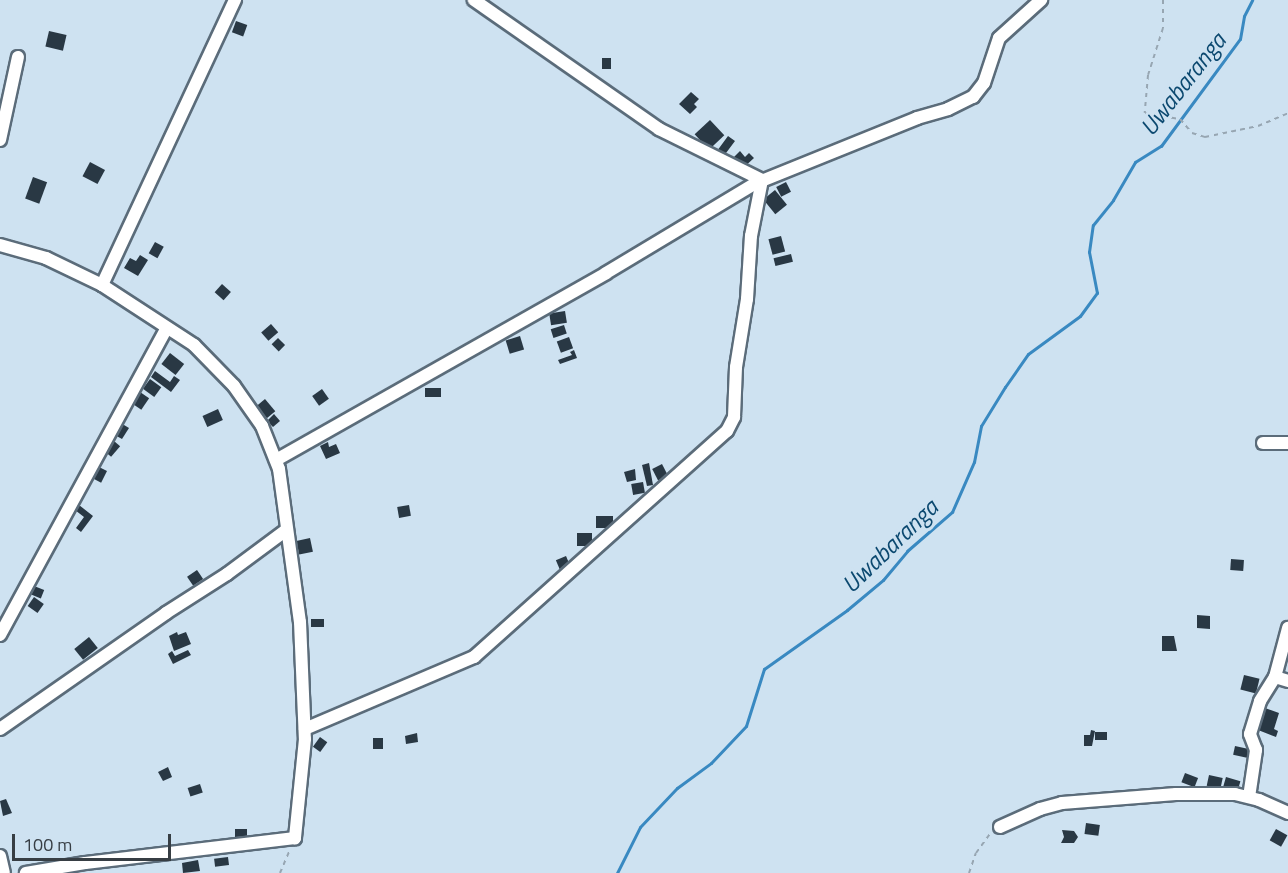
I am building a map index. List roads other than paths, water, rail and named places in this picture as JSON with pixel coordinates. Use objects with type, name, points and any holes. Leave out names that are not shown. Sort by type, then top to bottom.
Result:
[{"type":"street","points":[[102,285],[235,0]]},
{"type":"street","points":[[474,0],[659,129],[762,180]]},
{"type":"street","points":[[276,460],[606,273],[762,180],[917,118],[948,109],[973,97],[984,83],[999,38],[1007,28],[1041,0]]},
{"type":"street","points":[[0,140],[18,57]]},
{"type":"street","points":[[305,729],[474,657],[730,428],[734,417],[736,367],[746,305],[751,236],[762,180]]},
{"type":"street","points":[[0,245],[45,258],[102,285],[194,345],[234,386],[262,426],[276,460],[300,622],[305,729],[295,838],[51,867],[26,873]]},
{"type":"street","points":[[0,634],[167,328]]},
{"type":"street","points":[[1263,443],[1288,443]]},
{"type":"street","points":[[0,729],[166,613],[227,574],[285,531]]},
{"type":"street","points":[[1249,796],[1256,750],[1250,734],[1260,701],[1275,677],[1288,628]]},
{"type":"street","points":[[1275,677],[1288,681]]},
{"type":"street","points":[[1000,828],[1040,809],[1062,803],[1176,794],[1220,793],[1249,796],[1288,813]]},
{"type":"street","points":[[0,856],[4,873]]},
{"type":"waterway","name":"Uwabaranga","points":[[617,873],[640,827],[677,788],[711,763],[746,726],[764,669],[847,610],[883,580],[907,551],[952,512],[974,462],[981,426],[1005,387],[1028,354],[1080,316],[1097,293],[1089,252],[1093,225],[1113,200],[1135,162],[1161,146],[1240,39],[1244,16],[1252,0]]}]
